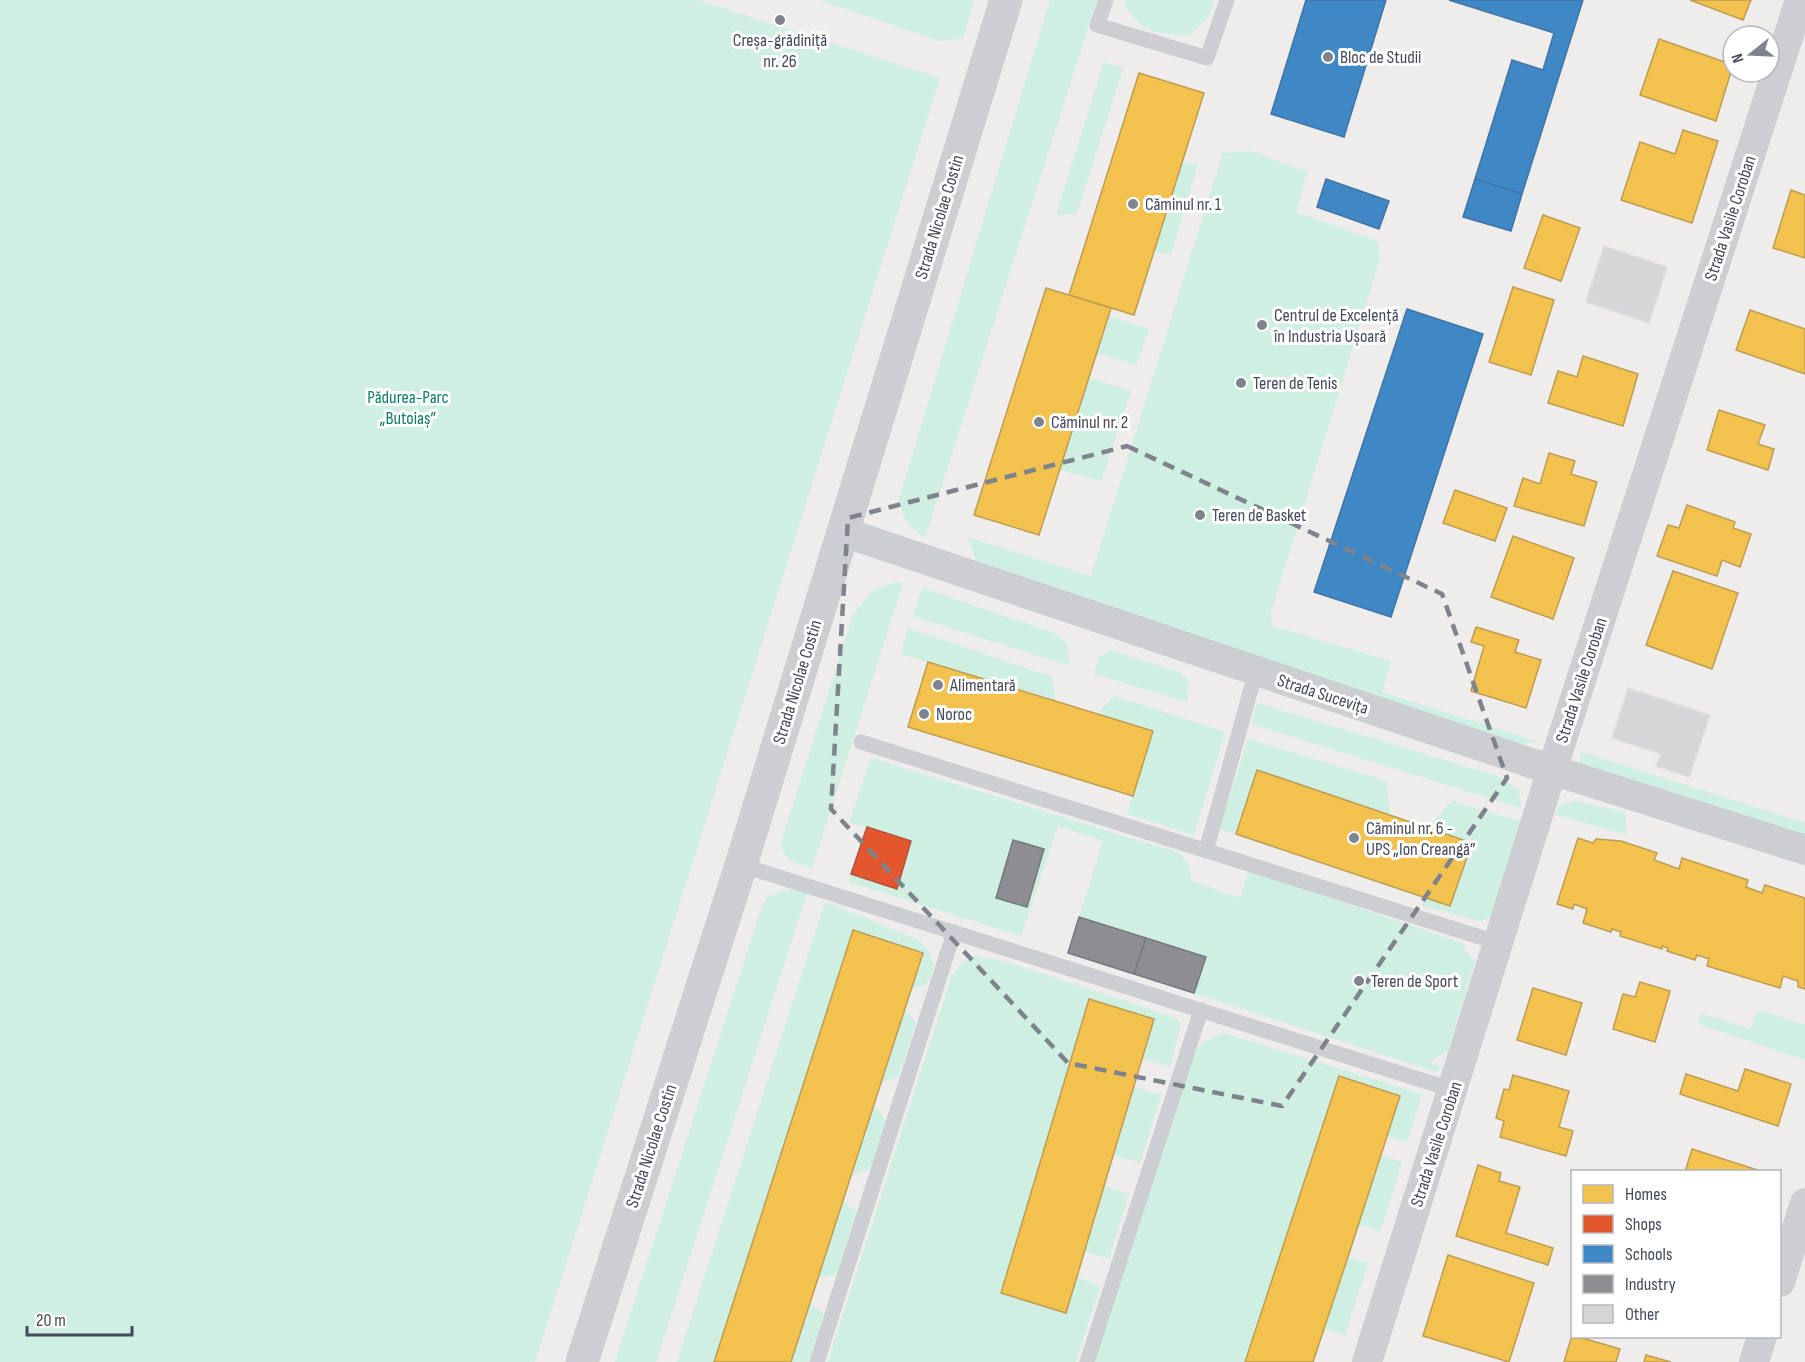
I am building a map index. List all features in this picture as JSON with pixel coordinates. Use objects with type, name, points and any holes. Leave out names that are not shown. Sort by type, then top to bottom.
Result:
[{"type":"main road","name":"Strada Nicolae Costin","points":[[582,1362],[741,865],[1006,0]]},
{"type":"street","name":"Strada Vasile Coroban","points":[[1367,1362],[1552,770],[1800,0]]},
{"type":"street","name":"Strada Sucevița","points":[[843,532],[1552,770],[1805,850]]},
{"type":"street","points":[[1781,1276],[1805,1203]]},
{"type":"street","points":[[1754,1362],[1761,1338]]},
{"type":"lane","points":[[1106,0],[1097,25],[1207,58],[1227,0]]},
{"type":"lane","points":[[1206,850],[1256,671]]},
{"type":"lane","points":[[861,742],[1498,943]]},
{"type":"lane","points":[[741,865],[1453,1090]]},
{"type":"lane","points":[[817,1362],[954,932]]},
{"type":"lane","points":[[1087,1362],[1201,1010]]},
{"type":"highlighted area","points":[[1127,446],[1442,594],[1507,778],[1282,1106],[1068,1063],[831,809],[848,518]]},
{"type":"green space","name":"Pădurea-Parc „Butoiaș”","points":[[0,0],[698,0],[940,78],[535,1362],[0,1362]]},
{"type":"green space","points":[[819,0],[974,0],[963,38],[940,41]]},
{"type":"green space","points":[[1050,0],[1097,0],[925,538],[907,522],[899,499]]},
{"type":"green space","points":[[1127,0],[1214,0],[1208,17],[1189,36],[1159,32],[1145,27],[1125,6]]},
{"type":"green space","points":[[1104,62],[1123,68],[1077,213],[1056,215]]},
{"type":"green space","points":[[1251,151],[1307,172],[1296,212],[1377,241],[1380,259],[1271,612],[1272,626],[1391,661],[1382,692],[1539,742],[1521,744],[979,569],[967,537],[1091,576],[1223,153]]},
{"type":"green space","points":[[1182,163],[1198,164],[1171,254],[1153,253]]},
{"type":"green space","points":[[1109,316],[1149,329],[1136,365],[1097,353]]},
{"type":"green space","points":[[1089,378],[1131,391],[1101,481],[1060,470]]},
{"type":"green space","points":[[895,582],[903,583],[812,868],[789,860],[780,846],[853,615],[871,592]]},
{"type":"green space","points":[[923,588],[1054,633],[1067,644],[1070,666],[913,616]]},
{"type":"green space","points":[[908,628],[1052,677],[1056,701],[901,654]]},
{"type":"green space","points":[[1110,650],[1179,672],[1188,680],[1187,702],[1094,674],[1099,657]]},
{"type":"green space","points":[[1115,696],[1225,732],[1194,835],[1127,814],[1152,731],[1097,714]]},
{"type":"green space","points":[[1257,703],[1500,777],[1519,790],[1521,808],[1251,724]]},
{"type":"green space","points":[[1248,739],[1387,781],[1390,815],[1257,770],[1236,834],[1219,829]]},
{"type":"green space","points":[[1582,752],[1805,823],[1805,836],[1579,763]]},
{"type":"green space","points":[[871,758],[1179,853],[1188,864],[1192,881],[1240,898],[1249,870],[1464,944],[1464,949],[1475,962],[1448,1050],[1429,1063],[1445,1068],[1436,1072],[1194,993],[1205,957],[1079,917],[1103,841],[1058,826],[1021,936],[849,882],[851,874],[897,888],[911,842],[849,822]]},
{"type":"green space","points":[[1452,801],[1526,823],[1499,907],[1490,918],[1480,921],[1422,906],[1424,897],[1450,906],[1472,843],[1428,828]]},
{"type":"green space","points":[[1575,801],[1625,812],[1627,835],[1554,814],[1561,804]]},
{"type":"green space","points":[[793,889],[807,893],[656,1362],[615,1362],[761,909],[768,896]]},
{"type":"green space","points":[[825,902],[917,939],[931,956],[932,974],[923,987],[912,988],[923,953],[853,930],[714,1362],[677,1362]]},
{"type":"green space","points":[[975,956],[1001,960],[1174,1017],[1181,1024],[1170,1067],[1142,1059],[1154,1019],[1001,1293],[1065,1313],[1076,1277],[1100,1286],[1076,1362],[828,1362],[951,977],[961,964]]},
{"type":"green space","points":[[905,1010],[916,1023],[898,1077],[881,1082]]},
{"type":"green space","points":[[1763,1011],[1805,1025],[1805,1060],[1698,1024],[1701,1013],[1750,1029],[1757,1013]]},
{"type":"green space","points":[[1223,1033],[1422,1094],[1407,1142],[1387,1136],[1339,1076],[1245,1362],[1094,1362],[1193,1053],[1201,1044]]},
{"type":"green space","points":[[1134,1087],[1161,1095],[1140,1163],[1114,1155]]},
{"type":"green space","points":[[874,1105],[887,1122],[871,1168],[851,1176]]},
{"type":"green space","points":[[1381,1155],[1402,1162],[1380,1232],[1358,1224]]},
{"type":"green space","points":[[1104,1186],[1129,1194],[1109,1259],[1084,1251]]},
{"type":"green space","points":[[843,1200],[856,1212],[837,1275],[818,1278]]},
{"type":"green space","points":[[1348,1257],[1368,1263],[1345,1335],[1324,1328]]},
{"type":"green space","points":[[810,1303],[824,1313],[809,1362],[791,1362]]},
{"type":"building: Homes","points":[[1690,0],[1751,0],[1743,20]]},
{"type":"building: Homes","points":[[1659,39],[1721,61],[1721,84],[1727,84],[1716,121],[1640,95]]},
{"type":"building: Homes","name":"Căminul nr. 1","points":[[1139,73],[1204,93],[1134,315],[1069,295]]},
{"type":"building: Homes","points":[[1683,130],[1718,141],[1692,223],[1621,200],[1640,142],[1675,154]]},
{"type":"building: Homes","points":[[1791,190],[1805,195],[1805,258],[1773,248]]},
{"type":"building: Homes","points":[[1543,215],[1580,228],[1561,281],[1524,268]]},
{"type":"building: Homes","points":[[1513,287],[1554,300],[1531,375],[1489,362]]},
{"type":"building: Homes","name":"Căminul nr. 2","points":[[1046,288],[1111,308],[1039,535],[974,515]]},
{"type":"building: Homes","points":[[1750,310],[1805,329],[1805,374],[1736,350]]},
{"type":"building: Homes","points":[[1583,356],[1638,374],[1623,426],[1548,403],[1558,371],[1577,377]]},
{"type":"building: Homes","points":[[1719,410],[1765,425],[1758,444],[1774,449],[1768,470],[1707,450]]},
{"type":"building: Homes","points":[[1549,453],[1575,461],[1571,474],[1597,482],[1584,526],[1514,506],[1523,478],[1540,484]]},
{"type":"building: Homes","points":[[1455,490],[1507,508],[1495,541],[1443,523]]},
{"type":"building: Homes","points":[[1687,505],[1735,522],[1733,528],[1751,534],[1740,567],[1722,560],[1717,576],[1657,556],[1668,525],[1679,528]]},
{"type":"building: Homes","points":[[1513,536],[1574,558],[1553,619],[1491,597]]},
{"type":"building: Homes","points":[[1673,571],[1738,593],[1712,669],[1646,645]]},
{"type":"building: Homes","points":[[1476,627],[1519,640],[1515,652],[1541,660],[1526,708],[1471,691],[1484,646],[1471,642]]},
{"type":"building: Homes","points":[[928,662],[1153,731],[1133,796],[908,727]]},
{"type":"building: Homes","name":"Căminul nr. 6 - UPS „Ion Creangă”","points":[[1257,770],[1472,843],[1450,906],[1236,834]]},
{"type":"building: Homes","points":[[1578,838],[1593,843],[1596,839],[1621,841],[1657,853],[1654,860],[1679,869],[1682,858],[1748,880],[1746,887],[1762,893],[1765,885],[1805,898],[1805,989],[1798,987],[1798,981],[1783,976],[1780,988],[1707,966],[1709,959],[1697,955],[1695,960],[1667,951],[1668,948],[1662,946],[1662,949],[1620,936],[1621,932],[1612,929],[1611,932],[1583,923],[1587,909],[1574,904],[1573,909],[1557,904]]},
{"type":"building: Homes","points":[[853,930],[923,953],[791,1362],[714,1362]]},
{"type":"building: Homes","points":[[1640,982],[1670,991],[1655,1042],[1613,1029],[1623,994],[1635,997]]},
{"type":"building: Homes","points":[[1533,988],[1582,1003],[1566,1055],[1517,1040]]},
{"type":"building: Homes","points":[[1089,999],[1154,1019],[1066,1313],[1001,1293]]},
{"type":"building: Homes","points":[[1745,1069],[1791,1084],[1778,1126],[1680,1094],[1686,1074],[1738,1091]]},
{"type":"building: Homes","points":[[1513,1075],[1569,1091],[1559,1127],[1573,1131],[1566,1156],[1500,1137],[1504,1121],[1496,1118],[1504,1089],[1509,1090]]},
{"type":"building: Homes","points":[[1339,1076],[1400,1096],[1348,1257],[1313,1362],[1245,1362]]},
{"type":"building: Homes","points":[[1692,1149],[1758,1170],[1686,1170]]},
{"type":"building: Homes","points":[[1478,1165],[1501,1173],[1499,1181],[1520,1187],[1506,1233],[1553,1248],[1548,1265],[1456,1236]]},
{"type":"building: Homes","points":[[1448,1255],[1534,1283],[1509,1362],[1423,1336]]},
{"type":"building: Homes","points":[[1571,1338],[1582,1338],[1620,1349],[1616,1362],[1564,1362]]},
{"type":"building: Homes","points":[[1646,1355],[1671,1362],[1644,1362]]},
{"type":"building: Shops","points":[[867,827],[911,841],[897,889],[851,874]]},
{"type":"building: Schools","name":"Bloc de Studii","points":[[1306,0],[1386,0],[1344,137],[1271,114]]},
{"type":"building: Schools","name":"Bloc de Studii","points":[[1449,0],[1583,0],[1522,194],[1475,179],[1512,60],[1543,70],[1554,33]]},
{"type":"building: Schools","points":[[1326,179],[1389,201],[1379,229],[1317,207]]},
{"type":"building: Schools","points":[[1475,179],[1522,194],[1511,231],[1463,217]]},
{"type":"building: Schools","points":[[1407,309],[1483,334],[1391,617],[1314,592]]},
{"type":"building: Industry","points":[[1013,840],[1044,849],[1027,907],[996,898]]},
{"type":"building: Industry","points":[[1079,917],[1146,938],[1134,974],[1068,953]]},
{"type":"building: Industry","points":[[1146,938],[1206,957],[1194,993],[1134,974]]},
{"type":"building: Other","points":[[1604,246],[1667,267],[1649,323],[1586,302]]},
{"type":"building: Other","points":[[1628,688],[1710,715],[1689,777],[1656,766],[1661,754],[1612,738]]},
{"type":"place","name":"Creșa-grădiniță nr. 26","points":[[780,20]]},
{"type":"place","name":"Bloc de Studii","points":[[1328,57]]},
{"type":"place","name":"Căminul nr. 1","points":[[1133,204]]},
{"type":"place","name":"Centrul de Excelență în Industria Ușoară","points":[[1262,325]]},
{"type":"place","name":"Teren de Tenis","points":[[1241,383]]},
{"type":"place","name":"Căminul nr. 2","points":[[1039,422]]},
{"type":"place","name":"Teren de Basket","points":[[1200,515]]},
{"type":"place","name":"Alimentară","points":[[938,685]]},
{"type":"place","name":"Noroc","points":[[924,714]]},
{"type":"place","name":"Căminul nr. 6 - UPS „Ion Creangă”","points":[[1354,838]]},
{"type":"place","name":"Teren de Sport","points":[[1359,981]]}]
